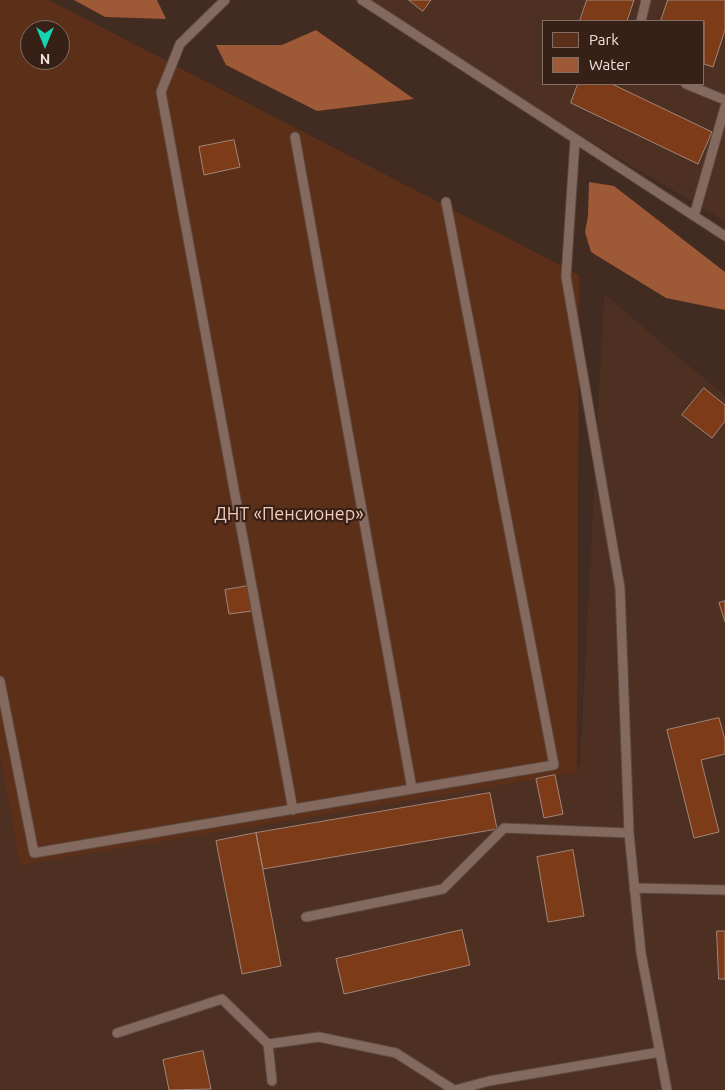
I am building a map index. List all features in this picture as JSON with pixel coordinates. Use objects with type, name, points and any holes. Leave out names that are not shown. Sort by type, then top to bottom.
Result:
[{"type":"lane","points":[[224,0],[180,44],[161,92],[293,810]]},
{"type":"lane","points":[[362,0],[725,236]]},
{"type":"lane","points":[[641,20],[646,0]]},
{"type":"lane","points":[[688,85],[725,100]]},
{"type":"lane","points":[[694,216],[725,108]]},
{"type":"lane","points":[[294,137],[412,790]]},
{"type":"lane","points":[[576,140],[566,277],[620,588],[629,833],[634,888],[641,953],[667,1090]]},
{"type":"lane","points":[[0,681],[34,853],[554,765],[446,202]]},
{"type":"lane","points":[[306,917],[443,889],[504,828],[629,833]]},
{"type":"lane","points":[[634,888],[725,890]]},
{"type":"lane","points":[[117,1033],[222,999],[268,1044],[272,1081]]},
{"type":"lane","points":[[268,1044],[319,1037],[396,1054],[454,1090],[488,1081],[660,1052]]},
{"type":"shaded area","points":[[351,0],[725,0],[725,221]]},
{"type":"shaded area","points":[[604,294],[725,396],[725,1090],[0,1090],[0,724],[28,858],[580,766]]},
{"type":"green space","name":"ДНТ «Пенсионер»","points":[[0,0],[49,0],[579,275],[577,772],[20,865],[0,752]]},
{"type":"water","points":[[74,0],[157,0],[166,19],[105,17]]},
{"type":"water","points":[[316,30],[414,99],[317,111],[226,65],[216,45],[282,45]]},
{"type":"water","points":[[589,182],[614,186],[725,272],[725,310],[666,298],[591,252],[585,232],[588,216]]},
{"type":"building","points":[[409,0],[431,0],[423,11]]},
{"type":"building","points":[[587,0],[634,0],[627,20],[580,20]]},
{"type":"building","points":[[668,0],[725,0],[725,30],[713,67],[705,64],[705,20],[661,20]]},
{"type":"building","points":[[578,85],[614,85],[712,132],[698,164],[571,103]]},
{"type":"building","points":[[234,140],[240,167],[204,175],[199,147]]},
{"type":"building","points":[[704,388],[725,405],[725,421],[712,438],[682,415]]},
{"type":"building","points":[[248,586],[252,611],[229,614],[225,590]]},
{"type":"building","points":[[725,601],[725,622],[719,603]]},
{"type":"building","points":[[719,718],[725,740],[725,754],[701,760],[719,832],[694,838],[667,730]]},
{"type":"building","points":[[555,775],[563,814],[544,818],[536,779]]},
{"type":"building","points":[[490,793],[497,829],[263,869],[256,833]]},
{"type":"building","points":[[256,833],[281,966],[242,974],[216,841]]},
{"type":"building","points":[[573,850],[584,916],[548,922],[537,857]]},
{"type":"building","points":[[462,930],[470,965],[344,994],[336,959]]},
{"type":"building","points":[[717,931],[725,931],[725,979],[719,979]]},
{"type":"building","points":[[203,1051],[211,1089],[169,1090],[163,1060]]}]
